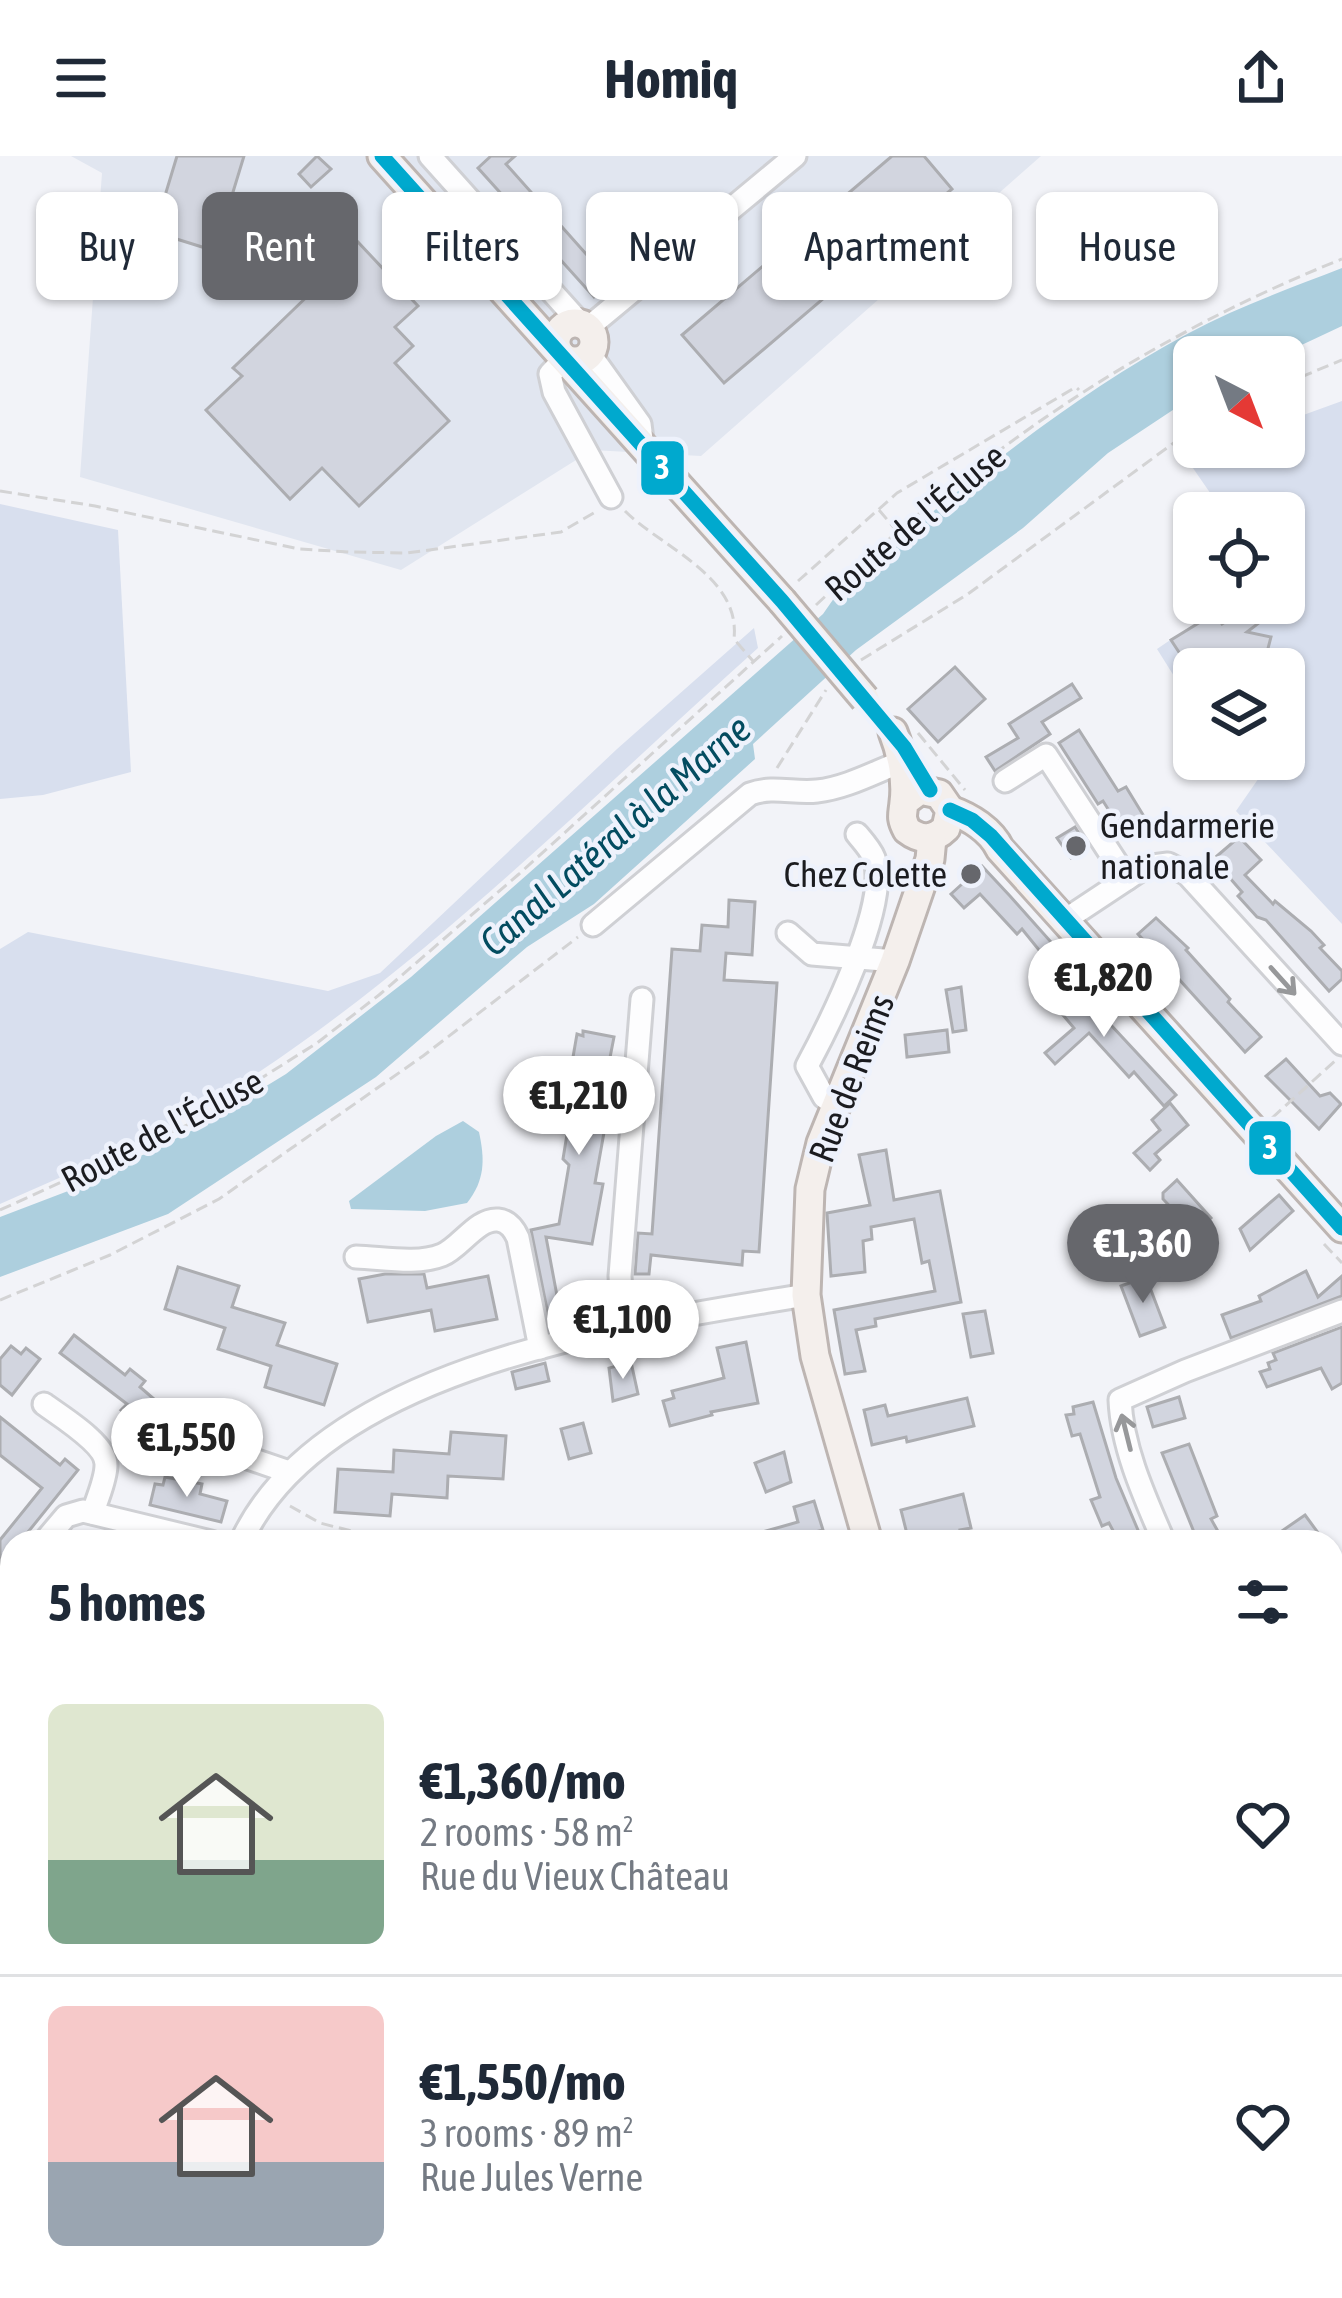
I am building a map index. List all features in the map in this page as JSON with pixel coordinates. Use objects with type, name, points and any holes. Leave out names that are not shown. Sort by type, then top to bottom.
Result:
[{"type":"main road","points":[[382,156],[528,317],[574,342],[643,447],[784,596],[886,718],[927,817],[1000,850]]},
{"type":"main road","name":"Rue de Reims","points":[[865,1530],[814,1356],[806,1294],[810,1189],[821,1143],[896,962],[930,859],[927,817],[886,718]]},
{"type":"main road","points":[[927,817],[977,824],[995,838],[1000,850],[1342,1228]]},
{"type":"street","points":[[430,156],[574,342]]},
{"type":"street","points":[[611,497],[554,392],[550,374],[574,342],[794,156]]},
{"type":"street","points":[[1005,781],[1046,755],[1127,879]]},
{"type":"street","points":[[593,925],[750,794],[766,788],[813,792],[902,762]]},
{"type":"street","points":[[837,1106],[824,1097],[807,1066],[858,957],[876,883],[875,860],[857,834]]},
{"type":"street","points":[[1065,920],[1145,867],[1168,864],[1187,874],[1342,1044]]},
{"type":"street","points":[[788,933],[812,954],[896,962]]},
{"type":"street","points":[[623,1329],[620,1276],[642,999]]},
{"type":"street","points":[[356,1257],[436,1258],[457,1249],[490,1220],[499,1220],[512,1227],[518,1238],[540,1348]]},
{"type":"street","points":[[249,1530],[269,1494],[289,1472],[333,1437],[397,1399],[540,1348],[806,1294]]},
{"type":"street","points":[[1159,1530],[1121,1419],[1120,1400],[1342,1311]]},
{"type":"street","points":[[44,1404],[98,1445],[106,1465],[94,1513]]},
{"type":"street","points":[[186,1429],[219,1448],[289,1472]]},
{"type":"street","points":[[54,1530],[106,1465]]},
{"type":"street","points":[[65,1516],[94,1513],[163,1530]]},
{"type":"path","name":"Route de l'Écluse","points":[[815,605],[962,477],[1080,392],[1168,338],[1342,259]]},
{"type":"path","points":[[1305,375],[1342,360]]},
{"type":"path","points":[[784,596],[878,508],[955,456],[1076,387],[1080,392]]},
{"type":"path","points":[[848,671],[968,594],[1173,443]]},
{"type":"path","points":[[0,491],[299,549],[407,553],[561,532],[589,517],[611,497],[637,524],[662,537],[697,567],[726,598],[734,613],[734,640],[754,662]]},
{"type":"path","points":[[878,508],[898,531]]},
{"type":"path","name":"Route de l'Écluse","points":[[0,1210],[187,1125],[317,1043],[380,995],[785,634]]},
{"type":"path","points":[[766,788],[819,696],[834,683]]},
{"type":"path","points":[[886,718],[955,774],[976,806],[977,824]]},
{"type":"path","points":[[0,1300],[110,1255],[219,1199],[422,1057],[593,925]]},
{"type":"path","points":[[1256,1133],[1342,1055]]},
{"type":"path","points":[[269,1494],[320,1523],[347,1530]]},
{"type":"shaded area","points":[[71,156],[1041,156],[1000,192],[762,192],[762,300],[878,300],[701,456],[592,450],[401,570],[80,477],[93,300],[178,300],[178,192],[101,192],[102,173]]},
{"type":"shaded area","points":[[1342,401],[1342,924],[1236,811],[1257,780],[1305,780],[1305,648],[1173,648],[1173,675],[1157,649],[1194,624],[1305,624],[1305,492],[1209,492],[1193,468],[1305,468],[1305,414]]},
{"type":"shaded area","points":[[0,504],[118,530],[131,772],[43,795],[0,799]]},
{"type":"shaded area","points":[[754,628],[758,648],[516,869],[326,1025],[197,1110],[0,1204],[0,949],[28,932],[328,991],[380,973],[617,749]]},
{"type":"water","points":[[1342,268],[1342,326],[1305,343],[1305,336],[1184,336]]},
{"type":"water","name":"Canal Latéral à la Marne","points":[[1173,342],[1173,410],[1108,453],[1023,528],[856,650],[753,744],[755,759],[594,904],[527,947],[376,1077],[168,1214],[0,1277],[0,1217],[76,1188],[199,1127],[286,1074],[411,977],[922,521],[1051,420]]},
{"type":"water","points":[[463,1121],[479,1132],[482,1152],[480,1178],[467,1203],[425,1211],[351,1209],[349,1201]]},
{"type":"building","points":[[177,156],[244,156],[233,192],[202,192],[202,247],[178,239],[178,192],[166,192]]},
{"type":"building","points":[[317,156],[331,169],[311,187],[299,174]]},
{"type":"building","points":[[491,156],[515,156],[506,164],[531,192],[500,192],[478,168]]},
{"type":"building","points":[[892,156],[924,156],[952,189],[948,192],[850,192]]},
{"type":"building","points":[[562,227],[586,254],[586,288],[562,261]]},
{"type":"building","points":[[358,242],[382,268],[382,300],[412,300],[418,306],[395,327],[413,346],[395,363],[449,421],[359,506],[322,468],[290,499],[206,410],[242,376],[233,368],[303,300],[358,300]]},
{"type":"building","points":[[762,267],[762,300],[822,300],[724,383],[682,335],[723,300],[738,300],[738,287]]},
{"type":"building","points":[[1197,624],[1257,624],[1247,632],[1271,637],[1268,648],[1176,648],[1171,640]]},
{"type":"building","points":[[955,667],[985,699],[938,742],[908,709]]},
{"type":"building","points":[[1072,684],[1081,698],[1042,722],[1050,734],[995,771],[986,757],[1018,738],[1009,724]]},
{"type":"building","points":[[1079,730],[1118,791],[1126,787],[1145,818],[1123,833],[1059,743]]},
{"type":"building","points":[[1075,827],[1088,847],[1071,858],[1057,838]]},
{"type":"building","points":[[1239,837],[1261,860],[1245,875],[1273,904],[1275,901],[1311,931],[1342,971],[1342,979],[1329,991],[1266,920],[1238,896],[1242,892],[1222,869],[1226,866],[1217,856]]},
{"type":"building","points":[[982,866],[1059,951],[1039,950],[980,894],[964,908],[951,894]]},
{"type":"building","points":[[729,900],[755,902],[752,955],[726,953],[724,980],[777,983],[759,1252],[743,1251],[742,1265],[651,1255],[649,1274],[635,1274],[638,1233],[652,1234],[672,949],[700,951],[702,925],[728,927]]},
{"type":"building","points":[[1156,918],[1188,948],[1261,1037],[1245,1052],[1138,934]]},
{"type":"building","points":[[1086,981],[1106,1003],[1097,1010],[1176,1095],[1164,1106],[1134,1072],[1129,1077],[1089,1033],[1055,1064],[1045,1053],[1074,1028],[1057,1008]]},
{"type":"building","points":[[961,987],[966,1030],[953,1032],[946,990]]},
{"type":"building","points":[[947,1030],[949,1052],[907,1057],[905,1035]]},
{"type":"building","points":[[583,1031],[614,1037],[600,1109],[608,1110],[595,1183],[603,1184],[592,1244],[546,1237],[561,1317],[549,1319],[531,1230],[559,1224],[574,1091],[568,1086],[577,1034],[583,1036]]},
{"type":"building","points":[[1286,1059],[1320,1096],[1330,1093],[1341,1104],[1319,1129],[1266,1076]]},
{"type":"building","points":[[1170,1103],[1188,1125],[1155,1154],[1160,1160],[1150,1170],[1134,1153],[1160,1130],[1152,1120]]},
{"type":"building","points":[[886,1150],[894,1200],[940,1191],[961,1302],[875,1319],[876,1326],[856,1330],[865,1371],[845,1374],[834,1310],[935,1291],[929,1261],[922,1263],[914,1219],[871,1227],[872,1239],[863,1241],[865,1272],[831,1276],[827,1213],[870,1205],[859,1155]]},
{"type":"building","points":[[1177,1180],[1211,1218],[1195,1233],[1163,1199]]},
{"type":"building","points":[[1279,1195],[1293,1211],[1250,1250],[1240,1229]]},
{"type":"building","points":[[178,1267],[239,1286],[232,1307],[285,1323],[277,1345],[337,1364],[324,1405],[265,1387],[271,1366],[218,1349],[225,1328],[165,1309]]},
{"type":"building","points":[[1306,1271],[1318,1297],[1342,1276],[1342,1296],[1231,1338],[1222,1315],[1261,1301],[1259,1296]]},
{"type":"building","points":[[424,1274],[427,1288],[488,1276],[497,1319],[435,1331],[431,1310],[368,1322],[359,1279]]},
{"type":"building","points":[[1146,1277],[1165,1327],[1140,1336],[1121,1286]]},
{"type":"building","points":[[985,1311],[993,1353],[971,1357],[963,1314]]},
{"type":"building","points":[[1342,1327],[1342,1383],[1332,1389],[1321,1368],[1267,1387],[1260,1372],[1270,1369],[1268,1363],[1276,1360],[1273,1353]]},
{"type":"building","points":[[74,1335],[125,1375],[130,1369],[145,1381],[140,1387],[169,1412],[152,1434],[121,1410],[127,1404],[60,1353]]},
{"type":"building","points":[[746,1342],[758,1403],[670,1426],[663,1401],[674,1398],[672,1391],[724,1378],[717,1348]]},
{"type":"building","points":[[11,1346],[21,1354],[26,1348],[40,1359],[12,1395],[0,1385],[0,1359]]},
{"type":"building","points":[[631,1362],[638,1394],[613,1401],[609,1368]]},
{"type":"building","points":[[545,1363],[549,1381],[516,1389],[512,1372]]},
{"type":"building","points":[[1179,1397],[1185,1418],[1153,1427],[1147,1407]]},
{"type":"building","points":[[967,1398],[974,1426],[872,1445],[864,1410],[885,1405],[888,1416]]},
{"type":"building","points":[[1093,1402],[1138,1530],[1113,1530],[1109,1523],[1102,1526],[1091,1500],[1100,1497],[1080,1434],[1072,1436],[1066,1415],[1074,1414],[1073,1407]]},
{"type":"building","points":[[0,1417],[60,1465],[65,1459],[78,1470],[30,1530],[8,1530],[42,1488],[0,1455]]},
{"type":"building","points":[[583,1423],[591,1453],[569,1459],[561,1429]]},
{"type":"building","points":[[451,1432],[506,1436],[503,1479],[448,1476],[447,1498],[392,1494],[390,1516],[335,1512],[338,1469],[393,1472],[394,1450],[449,1454]]},
{"type":"building","points":[[1189,1444],[1217,1516],[1211,1519],[1217,1530],[1193,1530],[1162,1453]]},
{"type":"building","points":[[784,1452],[791,1482],[766,1492],[755,1463]]},
{"type":"building","points":[[165,1477],[202,1484],[200,1494],[227,1501],[221,1522],[150,1505],[155,1484],[163,1485]]},
{"type":"building","points":[[963,1494],[971,1528],[906,1530],[901,1510]]},
{"type":"building","points":[[814,1501],[823,1530],[770,1530],[798,1522],[794,1507]]},
{"type":"building","points":[[1305,1515],[1316,1530],[1283,1530]]},
{"type":"transit line","name":"3","points":[[382,156],[782,601],[904,747],[930,790]]},
{"type":"transit line","name":"3","points":[[950,810],[991,836],[1342,1228]]},
{"type":"place","name":"Gendarmerie nationale","points":[[1076,846]]},
{"type":"place","name":"Chez Colette","points":[[971,874]]}]
